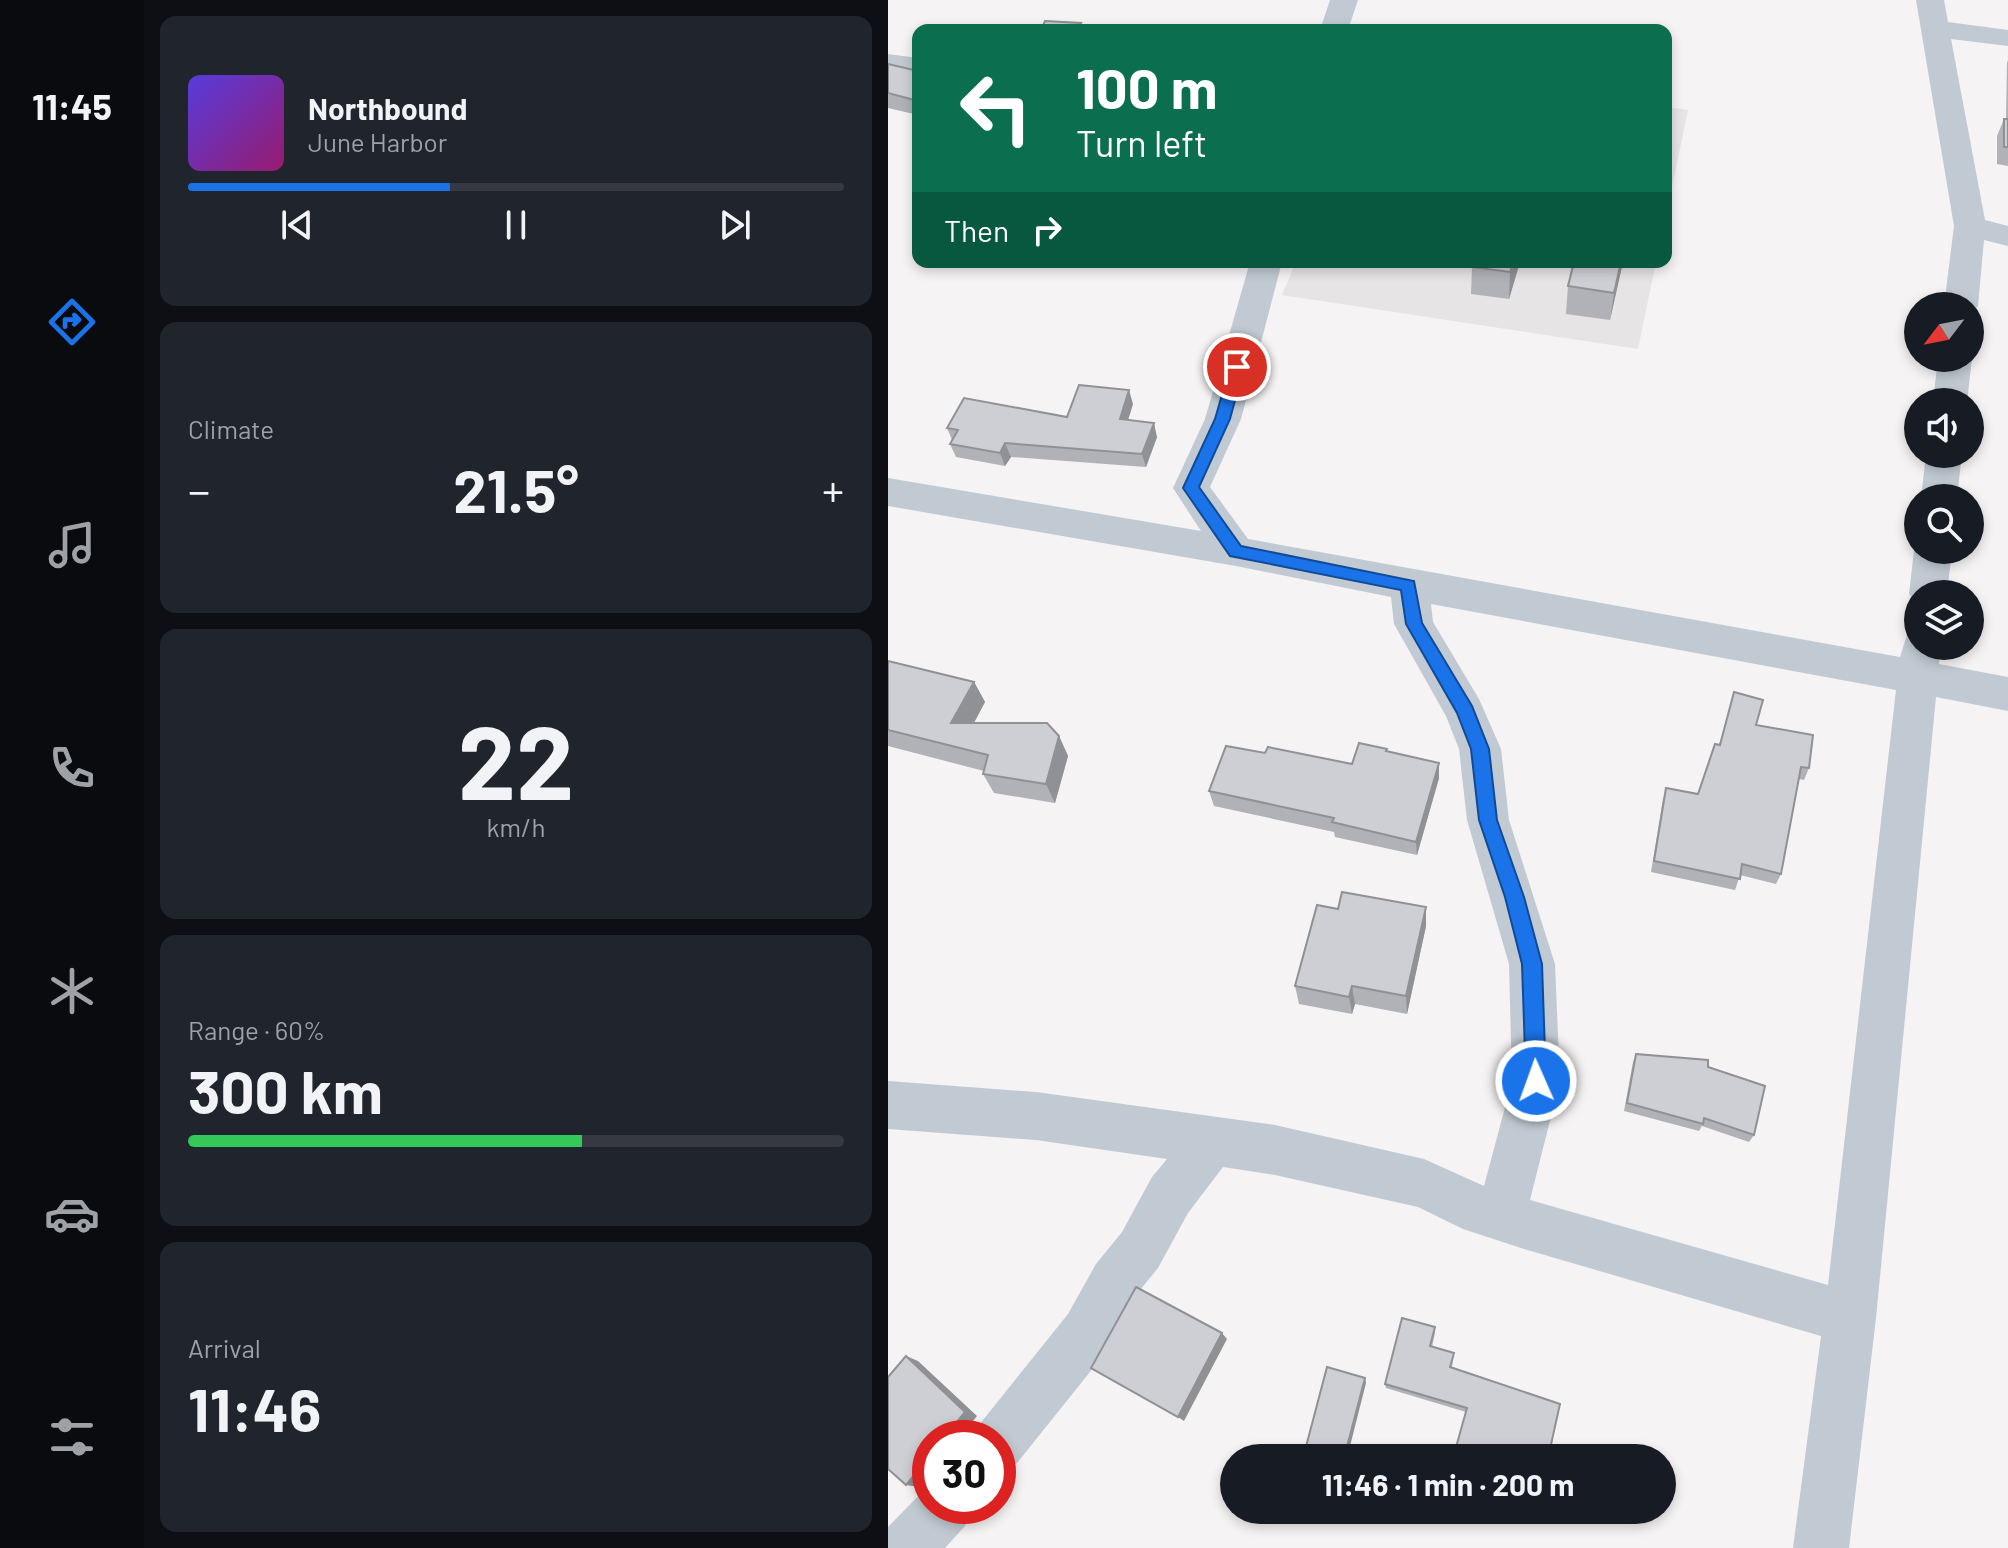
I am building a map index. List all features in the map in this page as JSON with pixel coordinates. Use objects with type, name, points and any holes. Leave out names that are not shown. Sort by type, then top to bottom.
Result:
[{"type":"street","points":[[1336,24],[1344,0]]},
{"type":"street","points":[[1963,292],[1970,226],[1932,14],[2008,38]]},
{"type":"street","points":[[888,63],[912,66]]},
{"type":"street","points":[[1970,226],[2008,236]]},
{"type":"street","points":[[1236,551],[1191,488],[1223,419],[1264,268]]},
{"type":"street","points":[[888,492],[1236,551],[1409,585],[1920,661],[2008,694]]},
{"type":"street","points":[[1409,585],[1414,624],[1465,711],[1480,749],[1488,820],[1532,964],[1536,1081],[1501,1216]]},
{"type":"street","points":[[1821,1548],[1850,1318],[1920,661]]},
{"type":"street","points":[[888,1105],[1036,1116],[1275,1150],[1424,1184],[1463,1204],[1501,1216],[1850,1318]]},
{"type":"street","points":[[1016,1422],[1087,1333],[1114,1282],[1140,1250],[1170,1195],[1213,1140]]},
{"type":"street","points":[[907,1548],[929,1524]]},
{"type":"shaded area","points":[[1672,108],[1688,110],[1672,187]]},
{"type":"shaded area","points":[[1293,268],[1655,268],[1638,349],[1282,295]]},
{"type":"building","points":[[1045,21],[1081,23],[1080,24],[1044,24]]},
{"type":"building","points":[[888,64],[912,70],[912,99],[888,93]]},
{"type":"building","points":[[2004,119],[2008,119],[2008,147],[2004,147]]},
{"type":"building","points":[[1480,268],[1511,268],[1510,272]]},
{"type":"building","points":[[1572,268],[1620,268],[1614,293],[1568,286]]},
{"type":"building","points":[[1079,385],[1129,390],[1120,419],[1154,423],[1142,454],[1005,443],[1000,453],[950,444],[958,430],[947,428],[964,398],[1067,417]]},
{"type":"building","points":[[888,661],[974,682],[951,723],[1047,723],[1059,736],[1046,784],[983,774],[988,755],[888,730]]},
{"type":"building","points":[[1734,692],[1763,700],[1756,725],[1813,735],[1809,768],[1801,767],[1781,874],[1742,864],[1740,879],[1654,861],[1666,788],[1698,794],[1715,744],[1720,745]]},
{"type":"building","points":[[1359,743],[1439,763],[1416,842],[1332,822],[1334,818],[1209,791],[1226,746],[1265,753],[1268,747],[1352,764]]},
{"type":"building","points":[[1342,892],[1426,907],[1406,996],[1352,986],[1349,997],[1295,986],[1317,905],[1338,909]]},
{"type":"building","points":[[1636,1054],[1708,1060],[1708,1067],[1765,1086],[1754,1135],[1704,1118],[1703,1124],[1627,1103]]},
{"type":"building","points":[[1136,1287],[1222,1333],[1178,1417],[1091,1368]]},
{"type":"building","points":[[1402,1318],[1435,1327],[1430,1346],[1454,1353],[1450,1367],[1560,1404],[1551,1444],[1457,1444],[1467,1408],[1385,1384]]},
{"type":"building","points":[[906,1356],[965,1412],[959,1420],[912,1420],[912,1478],[906,1485],[888,1469],[888,1377]]},
{"type":"building","points":[[1327,1367],[1365,1378],[1348,1444],[1307,1444]]},
{"type":"route","points":[[1237,367],[1223,419],[1191,488],[1236,551],[1409,585],[1414,624],[1465,711],[1480,749],[1488,820],[1532,964],[1536,1081]]}]
